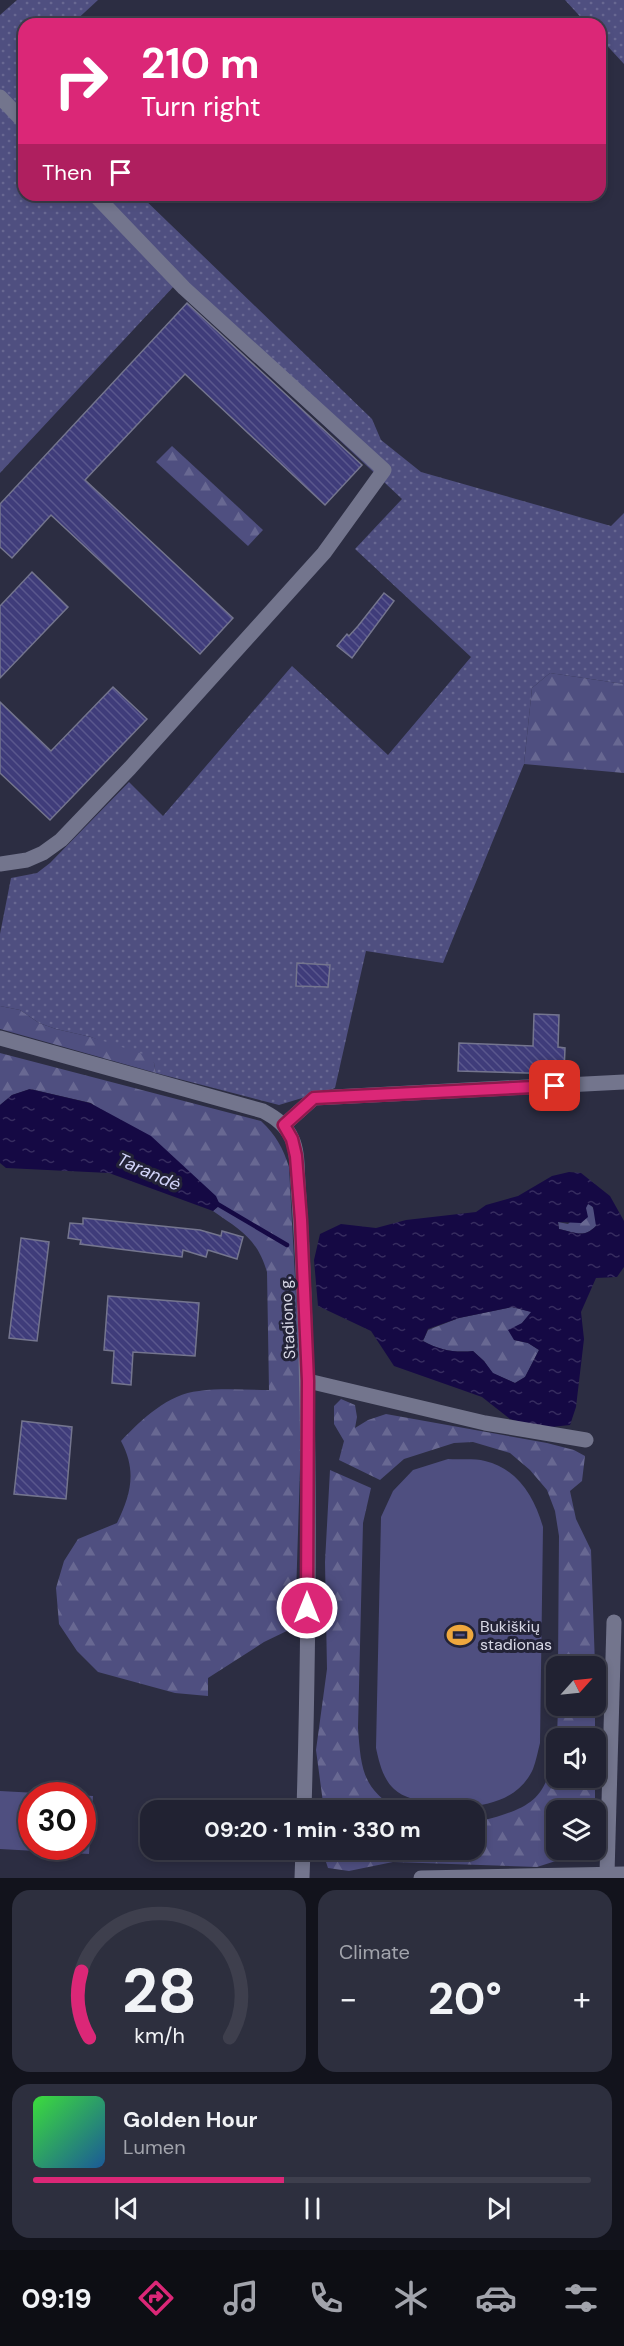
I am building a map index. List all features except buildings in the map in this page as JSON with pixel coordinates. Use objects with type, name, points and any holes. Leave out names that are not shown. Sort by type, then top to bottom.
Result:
[{"type":"street","points":[[0,97],[18,116]]},
{"type":"street","points":[[0,864],[27,860],[43,853],[61,840],[130,768],[324,553],[384,470],[184,288],[101,201]]},
{"type":"street","points":[[0,1038],[263,1111],[284,1125],[314,1098],[624,1082]]},
{"type":"street","name":"Stadiono g.","points":[[284,1125],[292,1139],[296,1156],[308,1381],[307,1699],[304,1800]]},
{"type":"street","points":[[308,1381],[485,1423],[586,1440]]},
{"type":"street","points":[[607,1874],[614,1622]]},
{"type":"street","points":[[302,1878],[303,1860]]},
{"type":"street","points":[[421,1878],[624,1874]]},
{"type":"green space","points":[[17,0],[98,0],[78,18],[18,18],[18,201],[146,201],[372,419],[381,440],[421,472],[611,526],[624,513],[624,684],[550,673],[532,688],[524,764],[443,963],[366,951],[335,1088],[279,1105],[156,1073],[154,1063],[91,1037],[39,1023],[20,1010],[0,1006],[0,934],[11,878],[37,873],[50,863],[129,782],[163,816],[292,666],[388,755],[471,657],[355,549],[402,499],[175,285],[0,473],[0,15]]},
{"type":"green space","points":[[565,0],[624,0],[624,64],[606,44],[606,18],[582,18]]},
{"type":"green space","points":[[172,446],[263,530],[248,546],[156,462]]},
{"type":"green space","points":[[550,673],[624,684],[624,773],[524,764],[532,688]]},
{"type":"green space","points":[[0,1006],[20,1010],[39,1023],[56,1029],[91,1037],[149,1056],[154,1063],[156,1073],[0,1029]]},
{"type":"green space","points":[[0,1053],[261,1121],[278,1142],[289,1167],[302,1406],[295,1627],[264,1642],[208,1678],[208,1696],[175,1693],[98,1672],[77,1651],[59,1624],[56,1588],[64,1561],[78,1539],[117,1523],[126,1502],[130,1482],[129,1462],[121,1441],[138,1424],[166,1402],[188,1393],[216,1390],[269,1390],[267,1272],[253,1243],[213,1211],[220,1205],[91,1103],[30,1089],[12,1095],[0,1105]]},
{"type":"green space","points":[[589,1203],[595,1213],[596,1226],[583,1233],[559,1229],[558,1222],[568,1224]]},
{"type":"green space","points":[[512,1307],[532,1312],[522,1323],[514,1340],[528,1343],[539,1350],[525,1377],[515,1383],[492,1373],[473,1351],[447,1350],[423,1341],[428,1330],[459,1318]]},
{"type":"green space","points":[[341,1399],[355,1405],[357,1417],[355,1428],[368,1420],[386,1414],[547,1443],[574,1450],[585,1456],[582,1481],[570,1491],[576,1519],[591,1550],[595,1656],[558,1656],[559,1536],[555,1511],[547,1490],[530,1470],[510,1453],[473,1442],[454,1443],[404,1459],[380,1480],[339,1460],[344,1441],[334,1424],[334,1406]]},
{"type":"green space","name":"Bukiškių stadionas","points":[[448,1459],[481,1460],[497,1465],[507,1470],[523,1485],[535,1505],[543,1527],[540,1743],[533,1769],[525,1782],[503,1799],[489,1803],[485,1804],[485,1800],[417,1800],[402,1795],[394,1789],[384,1775],[376,1748],[381,1517],[393,1491],[413,1470]]},
{"type":"green space","points":[[330,1470],[371,1488],[363,1523],[358,1728],[366,1776],[377,1794],[384,1800],[323,1800],[316,1750],[327,1669],[325,1562]]},
{"type":"green space","points":[[558,1716],[595,1716],[595,1728],[557,1728]]},
{"type":"green space","points":[[546,1781],[546,1788],[595,1788],[595,1800],[546,1800],[546,1860],[559,1860],[537,1867],[393,1862],[349,1871],[328,1868],[325,1860],[485,1860],[485,1819],[523,1807],[539,1794]]},
{"type":"green space","points":[[0,1791],[18,1792],[18,1850],[0,1849]]},
{"type":"water","points":[[30,1089],[90,1103],[151,1136],[216,1196],[220,1205],[213,1211],[109,1173],[6,1168],[0,1163],[0,1105],[12,1095]]},
{"type":"water","points":[[569,1172],[581,1173],[610,1196],[624,1221],[624,1267],[617,1277],[596,1278],[581,1312],[584,1339],[576,1407],[570,1425],[542,1428],[510,1419],[482,1397],[394,1366],[371,1331],[318,1306],[314,1260],[320,1234],[341,1224],[376,1228],[406,1220],[476,1212],[486,1205],[518,1196],[552,1176]],"holes":[[[588,1204],[593,1207],[596,1226],[583,1233],[559,1229],[558,1222],[581,1223],[588,1217],[586,1208]],[[512,1307],[531,1312],[522,1323],[508,1330],[514,1340],[528,1343],[539,1350],[525,1377],[515,1383],[493,1373],[473,1351],[447,1350],[423,1341],[428,1329],[459,1318]]]},
{"type":"waterway","name":"Tarandė","points":[[214,1202],[287,1245]]},
{"type":"place","name":"Bukiškių stadionas","points":[[460,1635]]},
{"type":"route","points":[[307,1608],[308,1381],[301,1220],[296,1156],[292,1139],[284,1125],[314,1098],[555,1086]]}]
